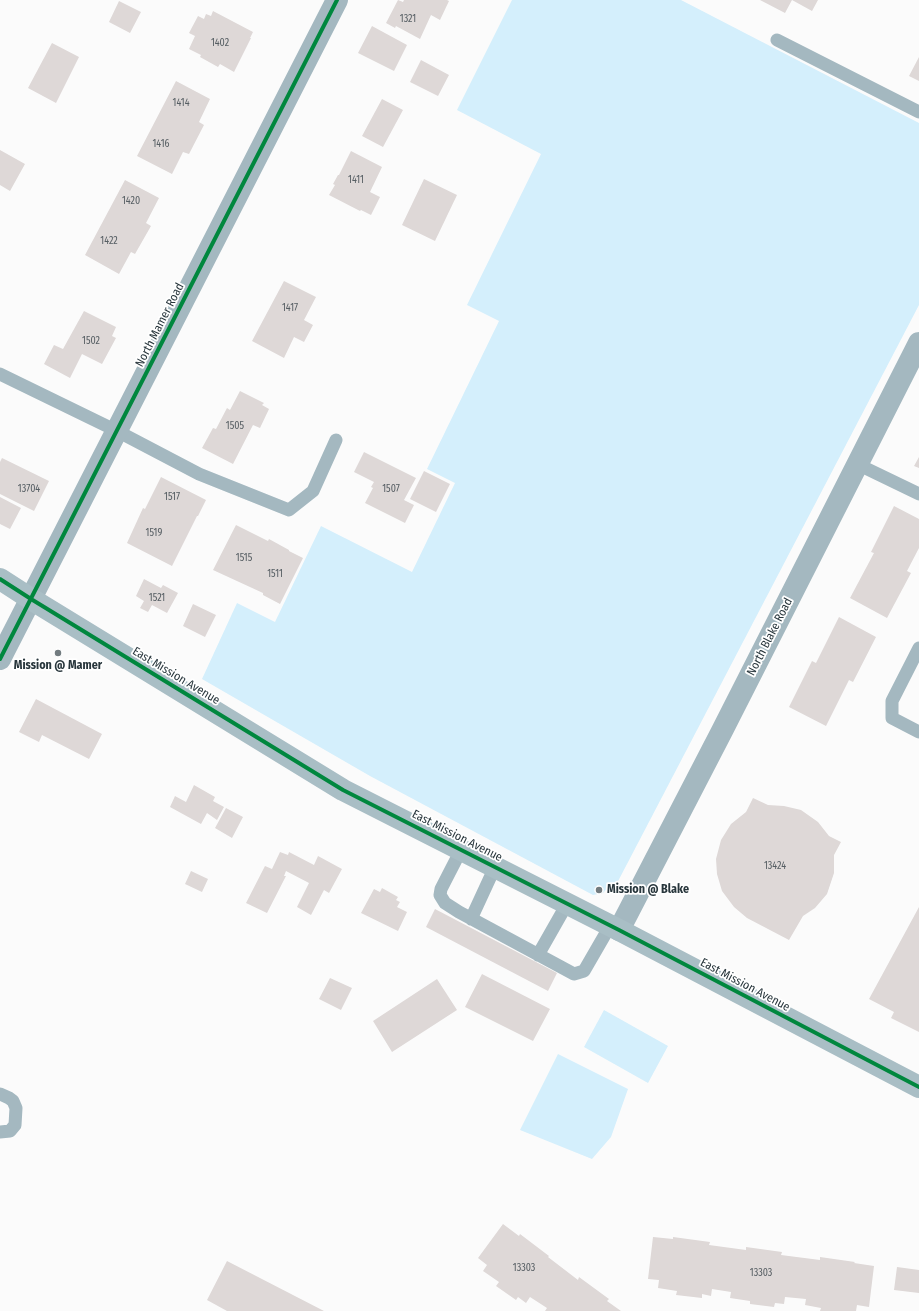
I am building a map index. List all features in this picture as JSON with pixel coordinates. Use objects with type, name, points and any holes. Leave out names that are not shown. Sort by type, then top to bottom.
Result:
[{"type":"street","name":"North Mamer Road","points":[[0,658],[338,0]]},
{"type":"street","name":"North Blake Road","points":[[614,928],[722,731],[919,343]]},
{"type":"street","name":"East Mission Avenue","points":[[0,579],[343,790],[614,928],[919,1087]]},
{"type":"lane","points":[[777,40],[919,112]]},
{"type":"lane","points":[[0,374],[117,431],[199,474],[289,510],[313,491],[336,440]]},
{"type":"lane","points":[[857,464],[919,494]]},
{"type":"lane","points":[[919,648],[892,701],[892,718],[919,732]]},
{"type":"lane","points":[[461,850],[441,889],[440,895],[445,903],[458,912],[574,974],[584,971],[614,928]]},
{"type":"lane","points":[[471,918],[495,867]]},
{"type":"lane","points":[[538,955],[567,904]]},
{"type":"lane","points":[[0,1094],[10,1098],[16,1108],[15,1125],[10,1131],[0,1132]]},
{"type":"shaded area","points":[[512,0],[681,0],[919,123],[919,305],[615,887],[610,885],[603,893],[593,895],[370,776],[202,679],[237,603],[275,622],[321,526],[412,572],[455,483],[427,469],[499,321],[467,305],[541,154],[457,110]]},
{"type":"shaded area","points":[[604,1010],[668,1046],[648,1083],[584,1047]]},
{"type":"shaded area","points":[[558,1054],[628,1089],[611,1137],[592,1159],[520,1130]]},
{"type":"building","points":[[398,0],[403,2],[404,0],[449,1],[440,20],[431,15],[420,39],[396,26],[395,28],[386,23]]},
{"type":"building","points":[[760,0],[792,0],[785,13]]},
{"type":"building","points":[[792,0],[818,0],[812,11]]},
{"type":"building","points":[[119,1],[141,12],[130,33],[109,22]]},
{"type":"building","points":[[213,11],[253,32],[234,72],[220,64],[218,67],[200,57],[201,55],[189,49],[195,36],[189,33],[198,16],[204,19],[206,14],[211,16]]},
{"type":"building","points":[[372,26],[407,45],[394,71],[358,53]]},
{"type":"building","points":[[52,43],[79,57],[56,103],[28,88]]},
{"type":"building","points":[[919,57],[919,81],[909,76]]},
{"type":"building","points":[[421,60],[449,75],[438,96],[410,82]]},
{"type":"building","points":[[176,81],[210,99],[199,122],[204,125],[189,154],[183,152],[172,174],[137,156]]},
{"type":"building","points":[[382,99],[403,110],[383,147],[362,136]]},
{"type":"building","points":[[0,150],[25,164],[10,191],[0,185]]},
{"type":"building","points":[[351,151],[382,167],[370,192],[380,197],[371,215],[329,195],[335,185],[333,184]]},
{"type":"building","points":[[424,179],[457,195],[435,241],[402,225]]},
{"type":"building","points":[[125,180],[159,198],[146,223],[151,226],[135,254],[131,252],[119,274],[85,255]]},
{"type":"building","points":[[284,281],[316,297],[304,320],[313,325],[304,342],[294,337],[284,358],[252,341]]},
{"type":"building","points":[[84,311],[116,327],[112,336],[116,338],[102,364],[82,354],[70,378],[44,364],[54,345],[63,349]]},
{"type":"building","points":[[240,391],[264,403],[262,405],[269,409],[260,428],[253,425],[233,464],[202,448],[213,428],[216,429],[227,408],[230,410]]},
{"type":"building","points":[[364,452],[416,478],[404,500],[414,505],[405,523],[365,503],[373,488],[371,487],[374,482],[354,472]]},
{"type":"building","points":[[919,457],[919,468],[914,466]]},
{"type":"building","points":[[2,458],[49,481],[34,511],[0,494],[0,462]]},
{"type":"building","points":[[424,471],[450,484],[436,512],[410,499]]},
{"type":"building","points":[[161,477],[206,500],[172,566],[127,543],[143,508],[145,509]]},
{"type":"building","points":[[0,497],[21,508],[10,529],[0,524]]},
{"type":"building","points":[[894,506],[919,519],[919,548],[907,571],[911,573],[887,618],[850,598],[874,553],[871,552]]},
{"type":"building","points":[[236,525],[268,541],[269,539],[303,558],[280,604],[263,595],[263,593],[213,570]]},
{"type":"building","points":[[144,579],[161,588],[163,585],[178,593],[167,613],[152,605],[148,612],[140,608],[144,601],[136,596]]},
{"type":"building","points":[[193,604],[216,615],[205,637],[183,626]]},
{"type":"building","points":[[839,617],[876,637],[853,682],[849,680],[826,726],[789,707],[812,661],[816,663]]},
{"type":"building","points":[[36,699],[102,734],[89,759],[42,735],[39,742],[19,732]]},
{"type":"building","points":[[194,785],[215,797],[213,801],[224,807],[217,820],[207,813],[201,824],[170,807],[175,796],[186,802]]},
{"type":"building","points":[[753,798],[768,805],[784,806],[801,810],[818,822],[829,836],[841,842],[834,855],[834,873],[827,894],[815,908],[803,916],[789,940],[747,918],[734,907],[722,891],[717,874],[716,859],[721,840],[731,824],[746,812]]},
{"type":"building","points":[[226,808],[243,817],[232,838],[215,828]]},
{"type":"building","points":[[280,852],[288,855],[289,852],[314,865],[318,856],[342,869],[329,893],[324,890],[311,915],[297,907],[309,883],[286,871],[284,876],[286,876],[267,913],[246,903],[265,866],[272,869]]},
{"type":"building","points":[[191,871],[208,879],[202,892],[185,884]]},
{"type":"building","points":[[382,888],[398,897],[396,900],[400,902],[397,907],[407,912],[398,931],[361,913],[374,889],[380,892]]},
{"type":"building","points":[[919,907],[919,1032],[891,1018],[894,1012],[869,999]]},
{"type":"building","points":[[435,909],[557,973],[548,991],[426,927]]},
{"type":"building","points":[[482,974],[550,1009],[533,1041],[465,1007]]},
{"type":"building","points":[[330,978],[352,988],[341,1010],[319,999]]},
{"type":"building","points":[[437,979],[457,1010],[392,1052],[373,1021]]},
{"type":"building","points":[[503,1224],[519,1236],[520,1234],[578,1280],[579,1277],[609,1299],[607,1301],[621,1311],[545,1311],[547,1308],[530,1297],[526,1303],[518,1297],[516,1300],[496,1286],[499,1282],[483,1271],[487,1265],[478,1258]]},
{"type":"building","points":[[653,1237],[673,1239],[673,1237],[710,1242],[709,1245],[746,1250],[746,1247],[782,1252],[781,1255],[820,1260],[820,1257],[874,1266],[869,1307],[857,1305],[856,1311],[820,1311],[821,1308],[805,1305],[806,1299],[785,1297],[784,1304],[775,1303],[774,1307],[750,1304],[750,1301],[730,1298],[731,1292],[712,1289],[711,1296],[702,1294],[702,1298],[676,1295],[677,1291],[658,1288],[659,1280],[648,1279]]},
{"type":"building","points":[[227,1261],[324,1311],[227,1311],[207,1300]]},
{"type":"building","points":[[897,1267],[919,1270],[919,1293],[894,1290]]},
{"type":"cycle path","points":[[0,659],[337,0]]},
{"type":"cycle path","points":[[0,579],[343,790],[619,930],[919,1087]]},
{"type":"place","name":"Mission @ Mamer","points":[[58,653]]},
{"type":"place","name":"Mission @ Blake","points":[[599,890]]}]
